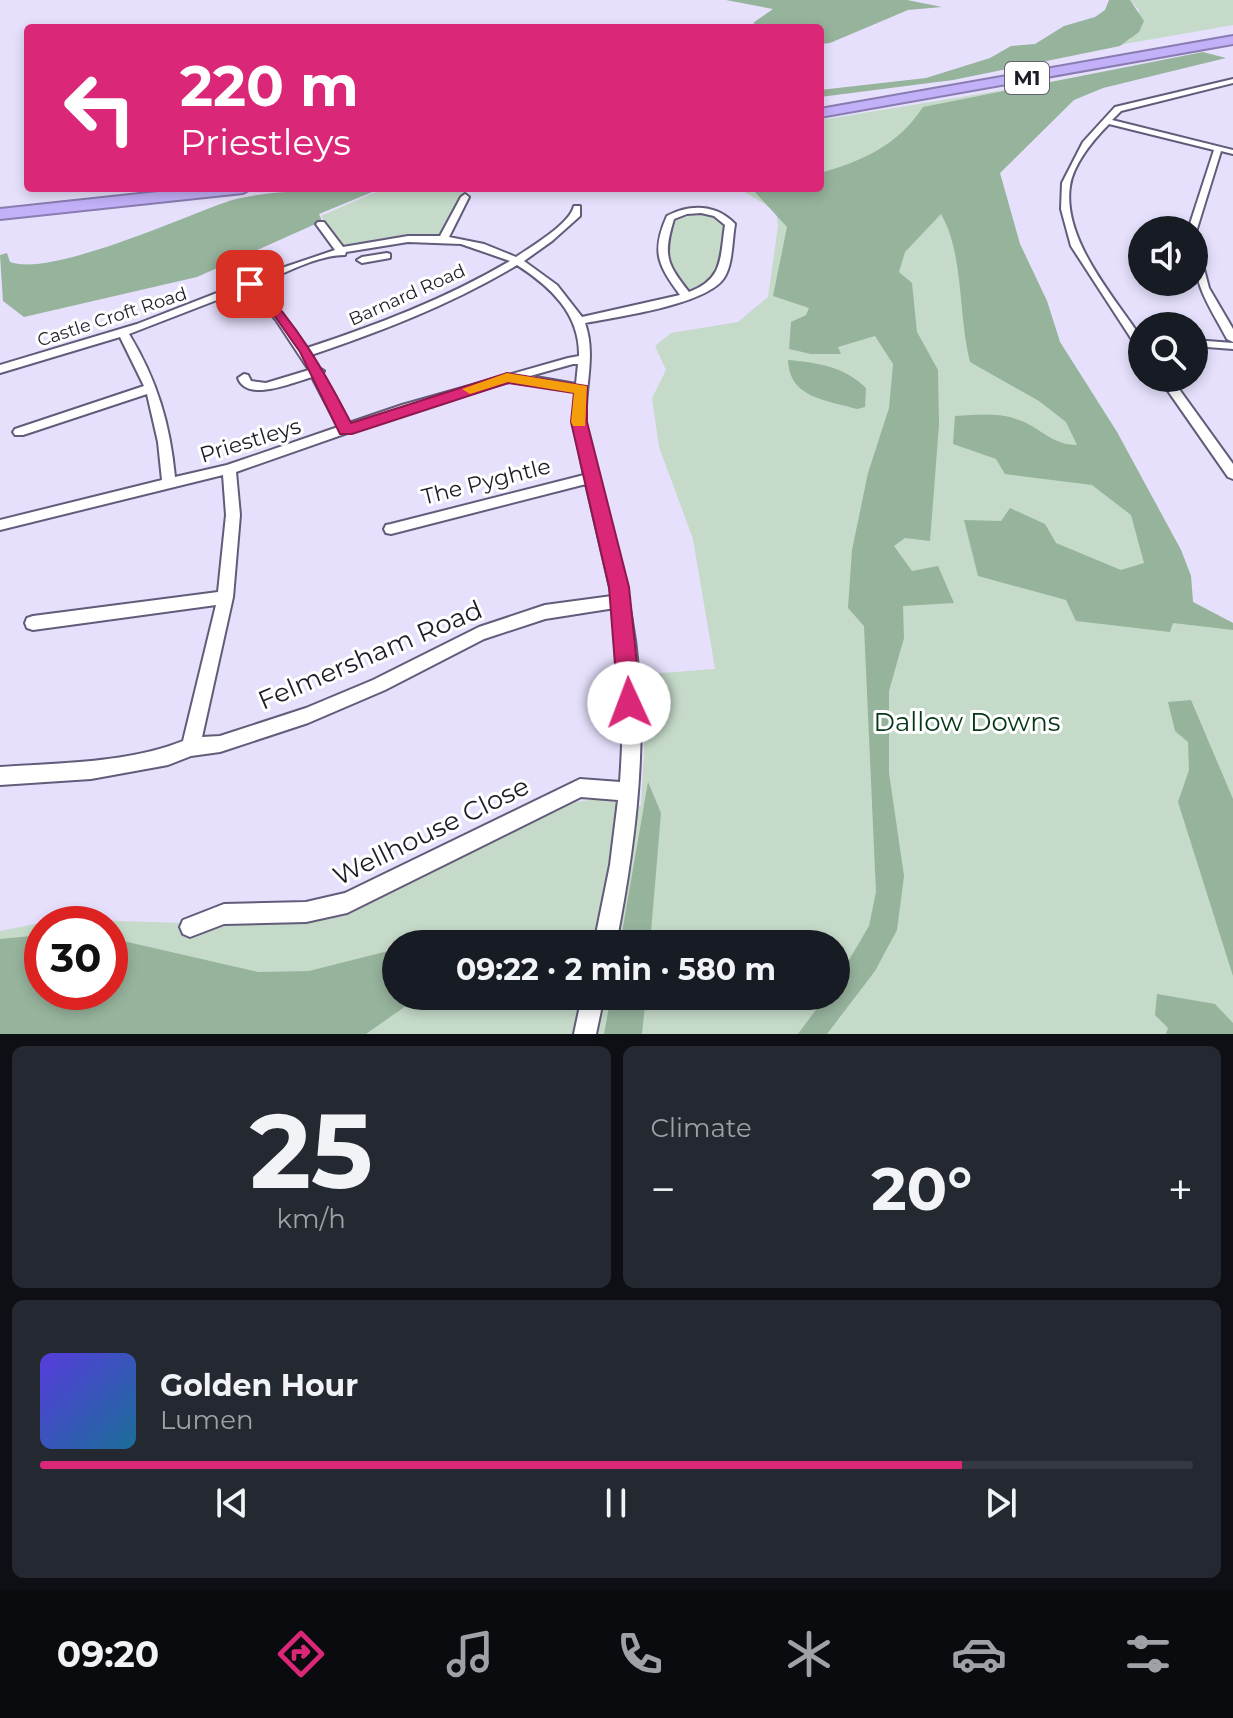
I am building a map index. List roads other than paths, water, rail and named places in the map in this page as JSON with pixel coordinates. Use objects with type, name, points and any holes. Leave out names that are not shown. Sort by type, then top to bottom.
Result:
[{"type":"highway","name":"M1","points":[[824,104],[1233,33]]},
{"type":"highway","name":"M1","points":[[824,112],[1233,40]]},
{"type":"highway","points":[[0,205],[133,192]]},
{"type":"highway","points":[[0,214],[206,192]]},
{"type":"street","points":[[1128,324],[1076,246],[1065,209],[1066,183],[1074,161],[1118,109],[1135,102],[1233,81]]},
{"type":"street","points":[[1107,121],[1233,152]]},
{"type":"street","points":[[1197,216],[1218,149]]},
{"type":"street","points":[[443,239],[465,197]]},
{"type":"street","name":"Barnard Road","points":[[307,352],[423,310],[549,241],[577,214],[577,208]]},
{"type":"street","points":[[607,930],[628,792],[629,679],[619,601],[579,422],[585,340],[579,321],[686,296],[703,292],[720,277],[730,224],[714,212],[689,210],[670,218],[659,252],[662,265],[686,296]]},
{"type":"street","points":[[321,224],[342,253]]},
{"type":"street","name":"Castle Croft Road","points":[[0,369],[123,334],[250,284],[342,253],[399,240],[443,239],[480,245],[516,260],[545,280],[579,321]]},
{"type":"street","points":[[370,245],[374,257]]},
{"type":"street","points":[[362,260],[387,256]]},
{"type":"street","points":[[250,284],[281,315],[307,352],[346,430]]},
{"type":"street","points":[[1208,295],[1233,339]]},
{"type":"street","points":[[123,334],[141,362],[166,431],[169,483]]},
{"type":"street","points":[[1208,344],[1233,346]]},
{"type":"street","name":"Priestleys","points":[[0,525],[229,469],[507,378],[572,360],[585,360]]},
{"type":"street","points":[[244,378],[246,384],[266,387],[318,371]]},
{"type":"street","name":"Priestleys","points":[[507,378],[582,389]]},
{"type":"street","points":[[19,432],[152,388]]},
{"type":"street","points":[[1175,392],[1233,474]]},
{"type":"street","points":[[191,747],[225,597],[233,515],[229,469]]},
{"type":"street","name":"The Pyghtle","points":[[391,529],[593,477]]},
{"type":"street","points":[[33,623],[225,597]]},
{"type":"street","name":"Felmersham Road","points":[[0,776],[91,770],[168,756],[191,747],[220,744],[308,715],[379,685],[479,634],[545,612],[619,601]]},
{"type":"street","name":"Wellhouse Close","points":[[199,924],[224,914],[306,912],[347,903],[580,788],[628,792]]},
{"type":"street","points":[[585,1034],[590,1010]]},
{"type":"park label","name":"Dallow Downs","points":[[967,722]]}]
